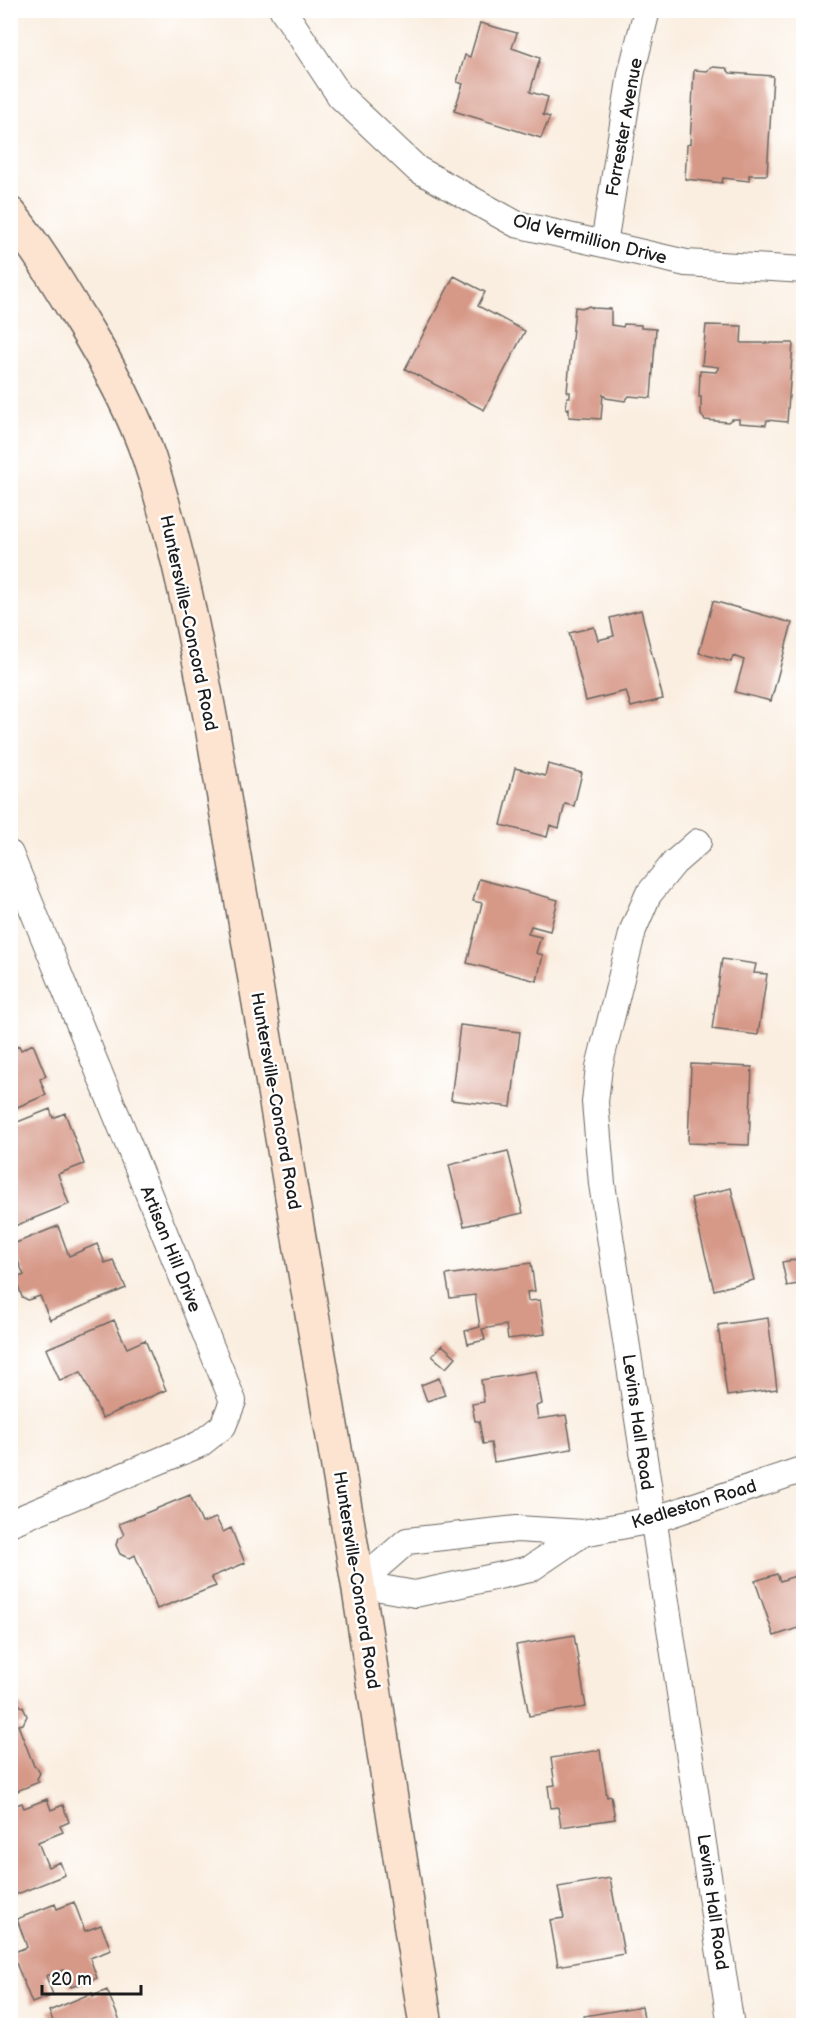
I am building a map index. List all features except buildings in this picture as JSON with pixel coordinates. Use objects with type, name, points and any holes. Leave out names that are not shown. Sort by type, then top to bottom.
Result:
[{"type":"main road","name":"Huntersville-Concord Road","points":[[10,214],[38,249],[109,368],[148,456],[179,565],[212,727],[358,1584],[426,2025]]},
{"type":"street","name":"Old Vermillion Drive","points":[[283,10],[340,96],[417,169],[516,225],[686,263],[804,270]]},
{"type":"street","name":"Forrester Avenue","points":[[604,244],[631,74],[647,10]]},
{"type":"street","name":"Levins Hall Road","points":[[698,842],[674,863],[648,895],[633,930],[599,1067],[595,1102],[603,1184],[652,1520],[731,2025]]},
{"type":"street","name":"Artisan Hill Drive","points":[[10,854],[232,1401],[223,1426],[201,1444],[10,1523]]},
{"type":"street","name":"Kedleston Road","points":[[358,1584],[407,1541],[517,1529],[583,1533],[652,1520],[804,1469]]},
{"type":"street","name":"Kedleston Road","points":[[358,1584],[415,1594],[530,1569],[583,1533]]}]
